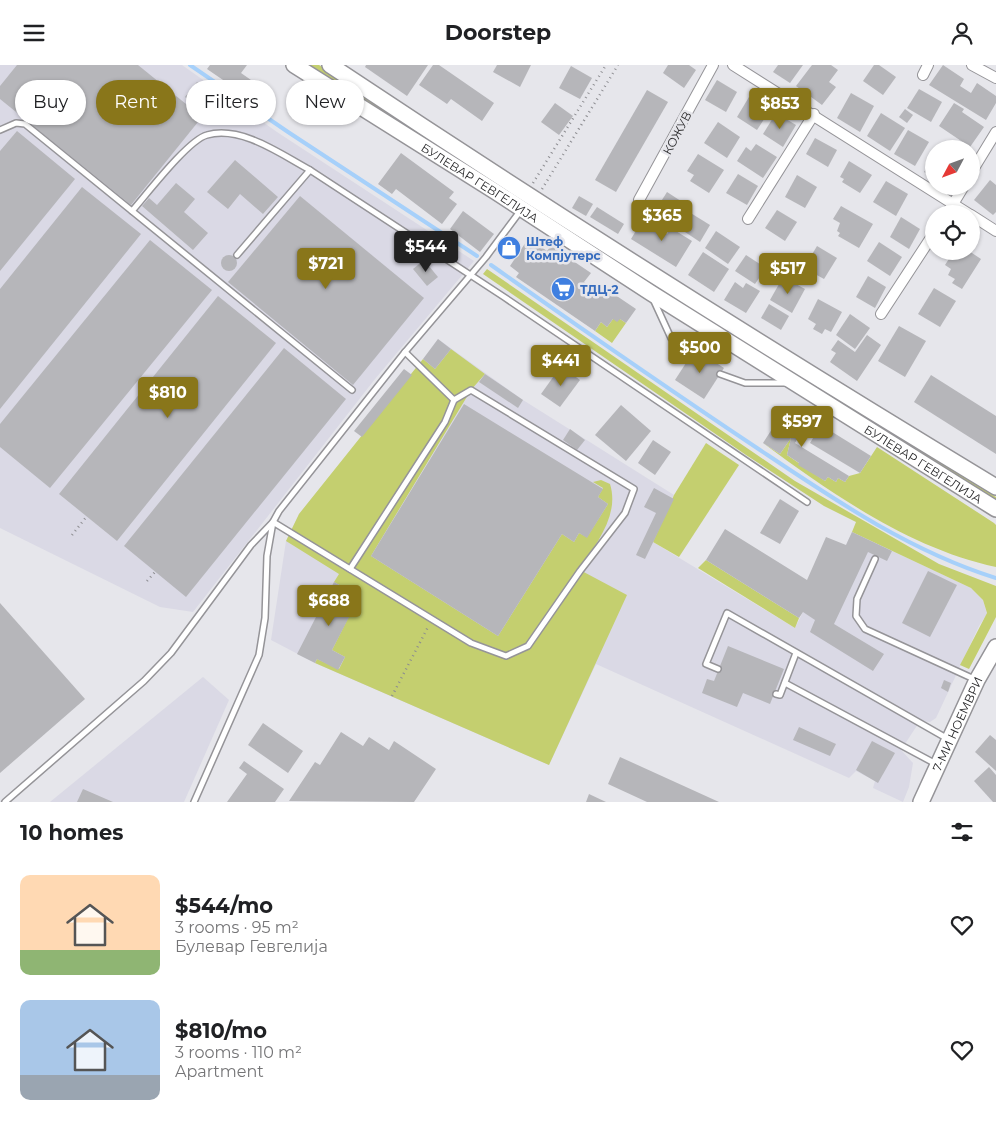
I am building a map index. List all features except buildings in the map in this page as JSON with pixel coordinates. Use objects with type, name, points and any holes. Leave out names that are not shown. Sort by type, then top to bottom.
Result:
[{"type":"main road","name":"БУЛЕВАР ГЕВГЕЛИЈА","points":[[294,65],[528,200],[806,373],[996,487]]},
{"type":"main road","name":"БУЛЕВАР ГЕВГЕЛИЈА","points":[[330,65],[528,200],[651,293],[996,509]]},
{"type":"main road","name":"7-МИ НОЕМВРИ","points":[[922,801],[936,765],[977,680],[996,647]]},
{"type":"street","name":"КОЖУВ","points":[[639,201],[713,65]]},
{"type":"street","points":[[734,65],[956,205]]},
{"type":"street","points":[[923,75],[928,65]]},
{"type":"street","points":[[972,65],[996,78]]},
{"type":"street","points":[[748,219],[814,114]]},
{"type":"street","points":[[980,158],[996,132]]},
{"type":"street","points":[[953,203],[958,195]]},
{"type":"street","points":[[980,221],[996,231]]},
{"type":"street","points":[[881,314],[925,247]]},
{"type":"lane","points":[[0,130],[16,123],[25,124],[352,391]]},
{"type":"lane","points":[[132,211],[181,156],[205,135],[221,133],[246,138],[310,170],[504,297],[807,502]]},
{"type":"lane","points":[[237,255],[310,170]]},
{"type":"lane","points":[[5,802],[144,681],[171,653],[251,545],[273,522],[288,499],[405,352],[470,276],[528,200]]},
{"type":"lane","points":[[651,293],[672,338],[690,355]]},
{"type":"lane","points":[[405,352],[454,400]]},
{"type":"lane","points":[[720,374],[745,383],[796,383]]},
{"type":"lane","points":[[273,522],[471,643],[506,656],[528,646],[580,571],[625,513],[634,489],[471,390],[454,400],[445,422],[350,569]]},
{"type":"lane","points":[[194,802],[259,655],[265,618],[267,556],[273,522]]},
{"type":"lane","points":[[875,559],[856,599],[856,616],[865,629],[977,680]]},
{"type":"lane","points":[[718,669],[706,664],[727,613],[949,739]]},
{"type":"lane","points":[[776,693],[780,695],[796,653]]},
{"type":"lane","points":[[785,683],[936,765]]},
{"type":"path","points":[[528,200],[606,65]]},
{"type":"path","points":[[528,200],[618,65]]},
{"type":"path","points":[[72,535],[87,516]]},
{"type":"path","points":[[147,581],[155,572]]},
{"type":"path","points":[[392,696],[432,619]]},
{"type":"shaded area","points":[[0,65],[182,65],[203,80],[186,80],[186,125],[267,125],[474,261],[375,379],[193,612],[160,607],[0,528]]},
{"type":"shaded area","points":[[438,339],[523,400],[674,495],[653,542],[795,628],[803,612],[853,547],[846,545],[852,532],[971,588],[983,600],[987,614],[979,626],[936,718],[930,722],[920,721],[901,750],[913,763],[909,787],[903,802],[873,788],[875,781],[856,771],[849,778],[596,664],[549,765],[315,663],[271,640],[286,541],[299,514],[412,375]]},
{"type":"shaded area","points":[[203,677],[229,700],[184,802],[50,802]]},
{"type":"green space","points":[[309,65],[319,65],[342,80],[332,80]]},
{"type":"green space","points":[[364,94],[498,181],[495,186],[364,101]]},
{"type":"green space","points":[[563,222],[996,497],[996,504],[560,228]]},
{"type":"green space","points":[[487,269],[795,481],[939,564],[996,586],[996,617],[969,669],[960,665],[987,613],[983,600],[971,588],[852,532],[856,522],[824,506],[746,455],[483,274]]},
{"type":"green space","points":[[613,319],[620,319],[626,323],[612,343],[595,331],[601,322],[607,327]]},
{"type":"green space","points":[[451,349],[485,374],[471,390],[371,556],[498,636],[562,534],[574,542],[579,533],[587,537],[608,504],[598,497],[603,488],[593,482],[601,480],[610,484],[612,507],[609,518],[599,540],[580,570],[627,595],[549,765],[315,663],[317,659],[339,669],[345,657],[332,650],[359,596],[334,582],[339,574],[286,541],[299,514],[423,359],[435,369]]},
{"type":"green space","points":[[791,438],[787,455],[825,481],[828,477],[836,482],[838,478],[845,482],[849,476],[860,473],[877,447],[996,525],[996,567],[964,559],[903,533],[845,500],[763,443],[780,454]]},
{"type":"green space","points":[[706,443],[739,465],[679,557],[653,542],[674,495]]},
{"type":"green space","points":[[706,560],[799,618],[795,628],[698,568]]},
{"type":"waterway","points":[[190,65],[477,256]]},
{"type":"waterway","points":[[491,265],[690,403],[785,467],[872,522],[932,553],[996,578]]},
{"type":"place","name":"Штеф Компјутерс","points":[[509,248]]},
{"type":"place","name":"ТДЦ-2","points":[[563,289]]}]
